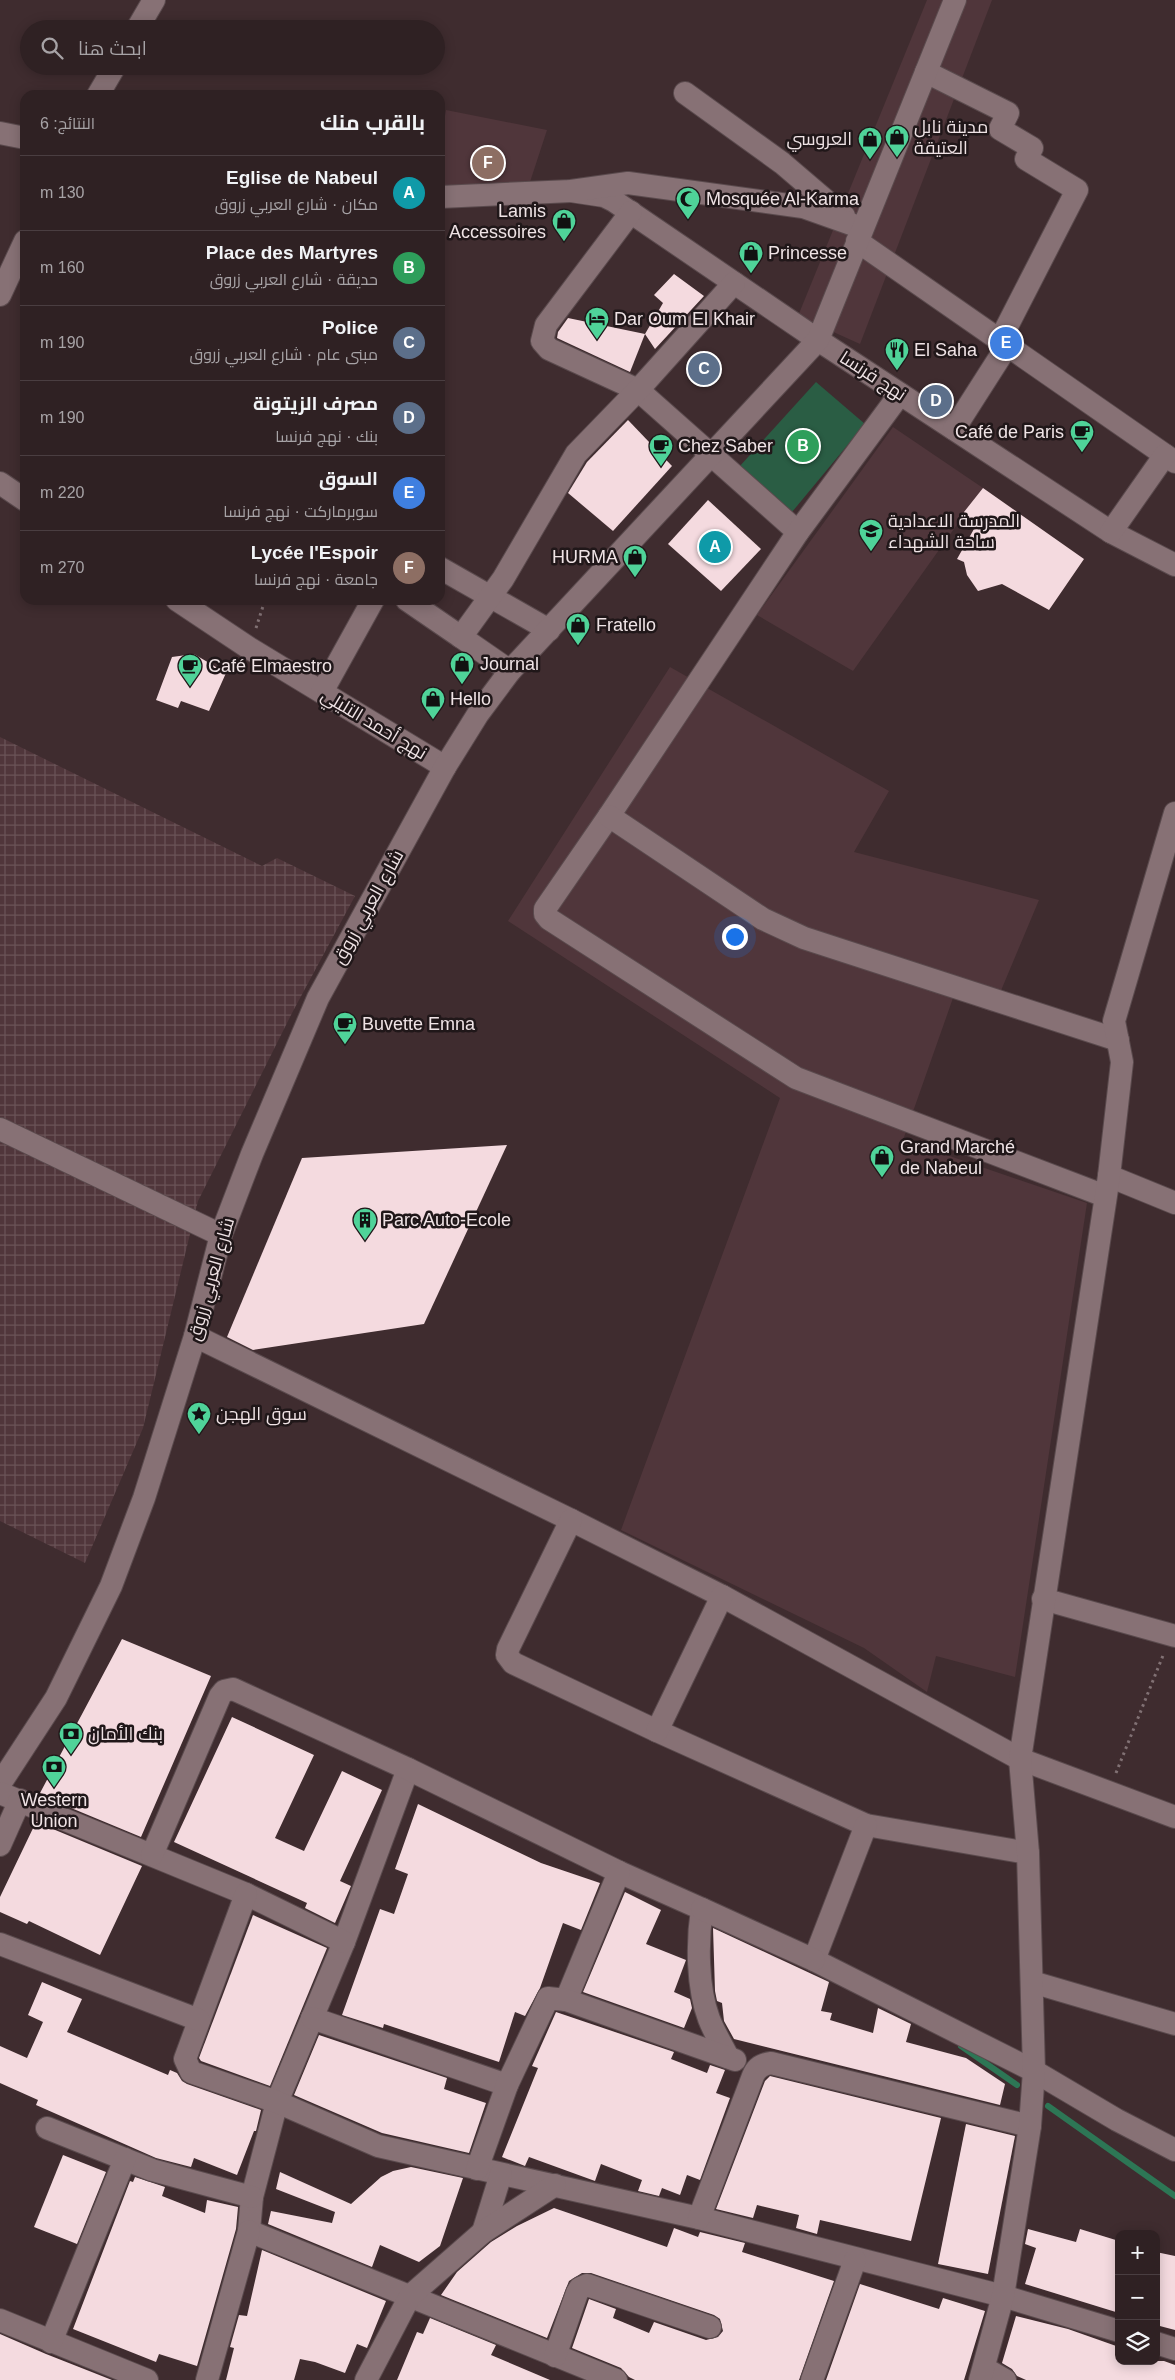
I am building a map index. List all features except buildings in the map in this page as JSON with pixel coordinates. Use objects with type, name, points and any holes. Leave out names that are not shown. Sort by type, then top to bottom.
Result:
[{"type":"street","points":[[142,20],[154,0]]},
{"type":"street","points":[[818,340],[858,231],[955,0]]},
{"type":"street","points":[[926,72],[1008,113],[1000,129],[1032,148],[1026,159],[1077,190],[1003,343],[954,429]]},
{"type":"street","points":[[101,90],[110,75]]},
{"type":"street","points":[[685,93],[782,163],[858,231],[1003,343],[1170,458],[1111,532]]},
{"type":"street","points":[[0,133],[20,137]]},
{"type":"street","points":[[445,197],[571,191],[628,183],[803,207],[858,231]]},
{"type":"street","name":"نهج فرنسا","points":[[571,191],[604,196],[631,212],[818,340],[1111,532],[1175,566]]},
{"type":"street","points":[[631,212],[546,325],[542,340],[549,349],[638,390],[798,532]]},
{"type":"street","points":[[0,295],[7,264],[20,247]]},
{"type":"street","points":[[461,637],[503,579],[576,454],[638,390],[734,282]]},
{"type":"street","name":"شارع العربي زروق","points":[[0,1784],[56,1698],[111,1586],[144,1498],[195,1336],[221,1236],[256,1145],[318,998],[445,767],[478,714],[510,671],[818,340]]},
{"type":"street","points":[[900,394],[798,532],[545,909],[545,914],[549,919],[796,1078],[1107,1186],[1175,1203]]},
{"type":"street","points":[[0,483],[20,497]]},
{"type":"street","points":[[445,571],[549,630]]},
{"type":"street","name":"نهج أحمد التليلي","points":[[184,605],[249,648],[445,767]]},
{"type":"street","points":[[322,692],[370,605]]},
{"type":"street","points":[[414,605],[510,671]]},
{"type":"street","points":[[1005,2380],[982,2374],[1002,2296],[1030,2126],[1034,2071],[1028,1853],[1020,1759],[1107,1186],[1122,1062],[1114,1021],[1175,813]]},
{"type":"street","points":[[609,816],[763,919],[783,929],[804,938],[1118,1040]]},
{"type":"street","points":[[0,1129],[221,1236]]},
{"type":"street","points":[[195,1336],[722,1596],[1020,1759],[1175,1817]]},
{"type":"street","points":[[571,1520],[508,1649],[509,1659],[513,1663],[657,1731],[866,1824],[1028,1853]]},
{"type":"street","points":[[657,1731],[722,1596]]},
{"type":"street","points":[[1043,1599],[1174,1632]]},
{"type":"street","points":[[152,1855],[220,1696],[224,1691],[233,1689],[408,1769],[619,1872],[814,1960],[1034,2071],[1117,2120],[1175,2150]]},
{"type":"street","points":[[207,2380],[249,2231],[252,2197],[277,2102],[344,1942],[408,1769]]},
{"type":"street","points":[[0,1845],[10,1797],[246,1894],[344,1942]]},
{"type":"street","points":[[814,1960],[866,1824]]},
{"type":"street","points":[[566,2000],[619,1872]]},
{"type":"street","points":[[246,1894],[185,2059],[187,2068],[191,2072],[277,2102],[378,2146],[699,2218],[855,2260],[1002,2296],[1115,2330]]},
{"type":"street","points":[[702,1909],[698,1937],[700,1974],[709,2018],[728,2057]]},
{"type":"street","points":[[0,1944],[199,2020]]},
{"type":"street","points":[[1032,1982],[1175,2024]]},
{"type":"street","points":[[477,2169],[507,2085],[548,1998],[566,2000],[728,2057],[757,2070]]},
{"type":"street","points":[[312,2018],[507,2085]]},
{"type":"street","points":[[699,2218],[757,2070],[771,2063],[1030,2126]]},
{"type":"street","points":[[47,2128],[152,2170],[252,2197]]},
{"type":"street","points":[[51,2342],[125,2159]]},
{"type":"street","points":[[483,2232],[501,2174]]},
{"type":"street","points":[[366,2380],[410,2296],[483,2232],[555,2185]]},
{"type":"street","points":[[249,2231],[616,2380]]},
{"type":"street","points":[[812,2380],[855,2260]]},
{"type":"street","points":[[555,2356],[578,2291],[588,2285],[710,2327]]},
{"type":"street","points":[[0,2320],[118,2374],[147,2380]]},
{"type":"street","points":[[1160,2344],[1175,2349]]},
{"type":"path","points":[[249,648],[263,605]]},
{"type":"path","points":[[1109,1792],[1174,1632]]},
{"type":"shaded area","name":"مدينة نابل العتيقة","points":[[927,0],[992,0],[860,344],[798,316]]},
{"type":"shaded area","points":[[446,110],[547,130],[530,182],[445,190]]},
{"type":"shaded area","name":"المدرسة الاعدادية ساحة الشهداء","points":[[893,427],[983,488],[853,671],[757,615]]},
{"type":"shaded area","name":"Grand Marché de Nabeul","points":[[670,667],[889,791],[854,852],[1039,900],[992,1012],[953,998],[903,1140],[1087,1203],[1015,1677],[936,1656],[927,1692],[864,1648],[621,1530],[780,1098],[508,921]]},
{"type":"shaded area","points":[[0,737],[262,866],[277,858],[355,896],[292,1013],[198,1201],[143,1428],[85,1563],[0,1521]]},
{"type":"green space","points":[[816,382],[865,424],[792,512],[739,467]]},
{"type":"waterway","points":[[961,2046],[1017,2085]]},
{"type":"waterway","points":[[1048,2106],[1175,2196]]},
{"type":"place","name":"مدينة نابل العتيقة","points":[[897,158]]},
{"type":"place","name":"العروسي","points":[[870,160]]},
{"type":"place","name":"Lycée l'Espoir","points":[[488,163]]},
{"type":"place","name":"Mosquée Al-Karma","points":[[688,220]]},
{"type":"place","name":"Lamis Accessoires","points":[[564,242]]},
{"type":"place","name":"Princesse","points":[[751,274]]},
{"type":"place","name":"Dar Oum El Khair","points":[[597,340]]},
{"type":"place","name":"السوق","points":[[1006,343]]},
{"type":"place","name":"Police","points":[[704,369]]},
{"type":"place","name":"El Saha","points":[[897,371]]},
{"type":"place","name":"مصرف الزيتونة","points":[[936,401]]},
{"type":"place","name":"Place des Martyres","points":[[803,446]]},
{"type":"place","name":"Café de Paris","points":[[1082,453]]},
{"type":"place","name":"Chez Saber","points":[[661,467]]},
{"type":"place","name":"Eglise de Nabeul","points":[[715,547]]},
{"type":"place","name":"المدرسة الاعدادية ساحة الشهداء","points":[[871,552]]},
{"type":"place","name":"HURMA","points":[[635,578]]},
{"type":"place","name":"Fratello","points":[[578,646]]},
{"type":"place","name":"Journal","points":[[462,685]]},
{"type":"place","name":"Café Elmaestro","points":[[190,687]]},
{"type":"place","name":"Hello","points":[[433,720]]},
{"type":"place","name":"Buvette Emna","points":[[345,1045]]},
{"type":"place","name":"Grand Marché de Nabeul","points":[[882,1178]]},
{"type":"place","name":"Parc Auto-Ecole","points":[[365,1241]]},
{"type":"place","name":"سوق الهجن","points":[[199,1435]]},
{"type":"place","name":"بنك الأمان","points":[[71,1755]]},
{"type":"place","name":"Western Union","points":[[54,1788]]}]
